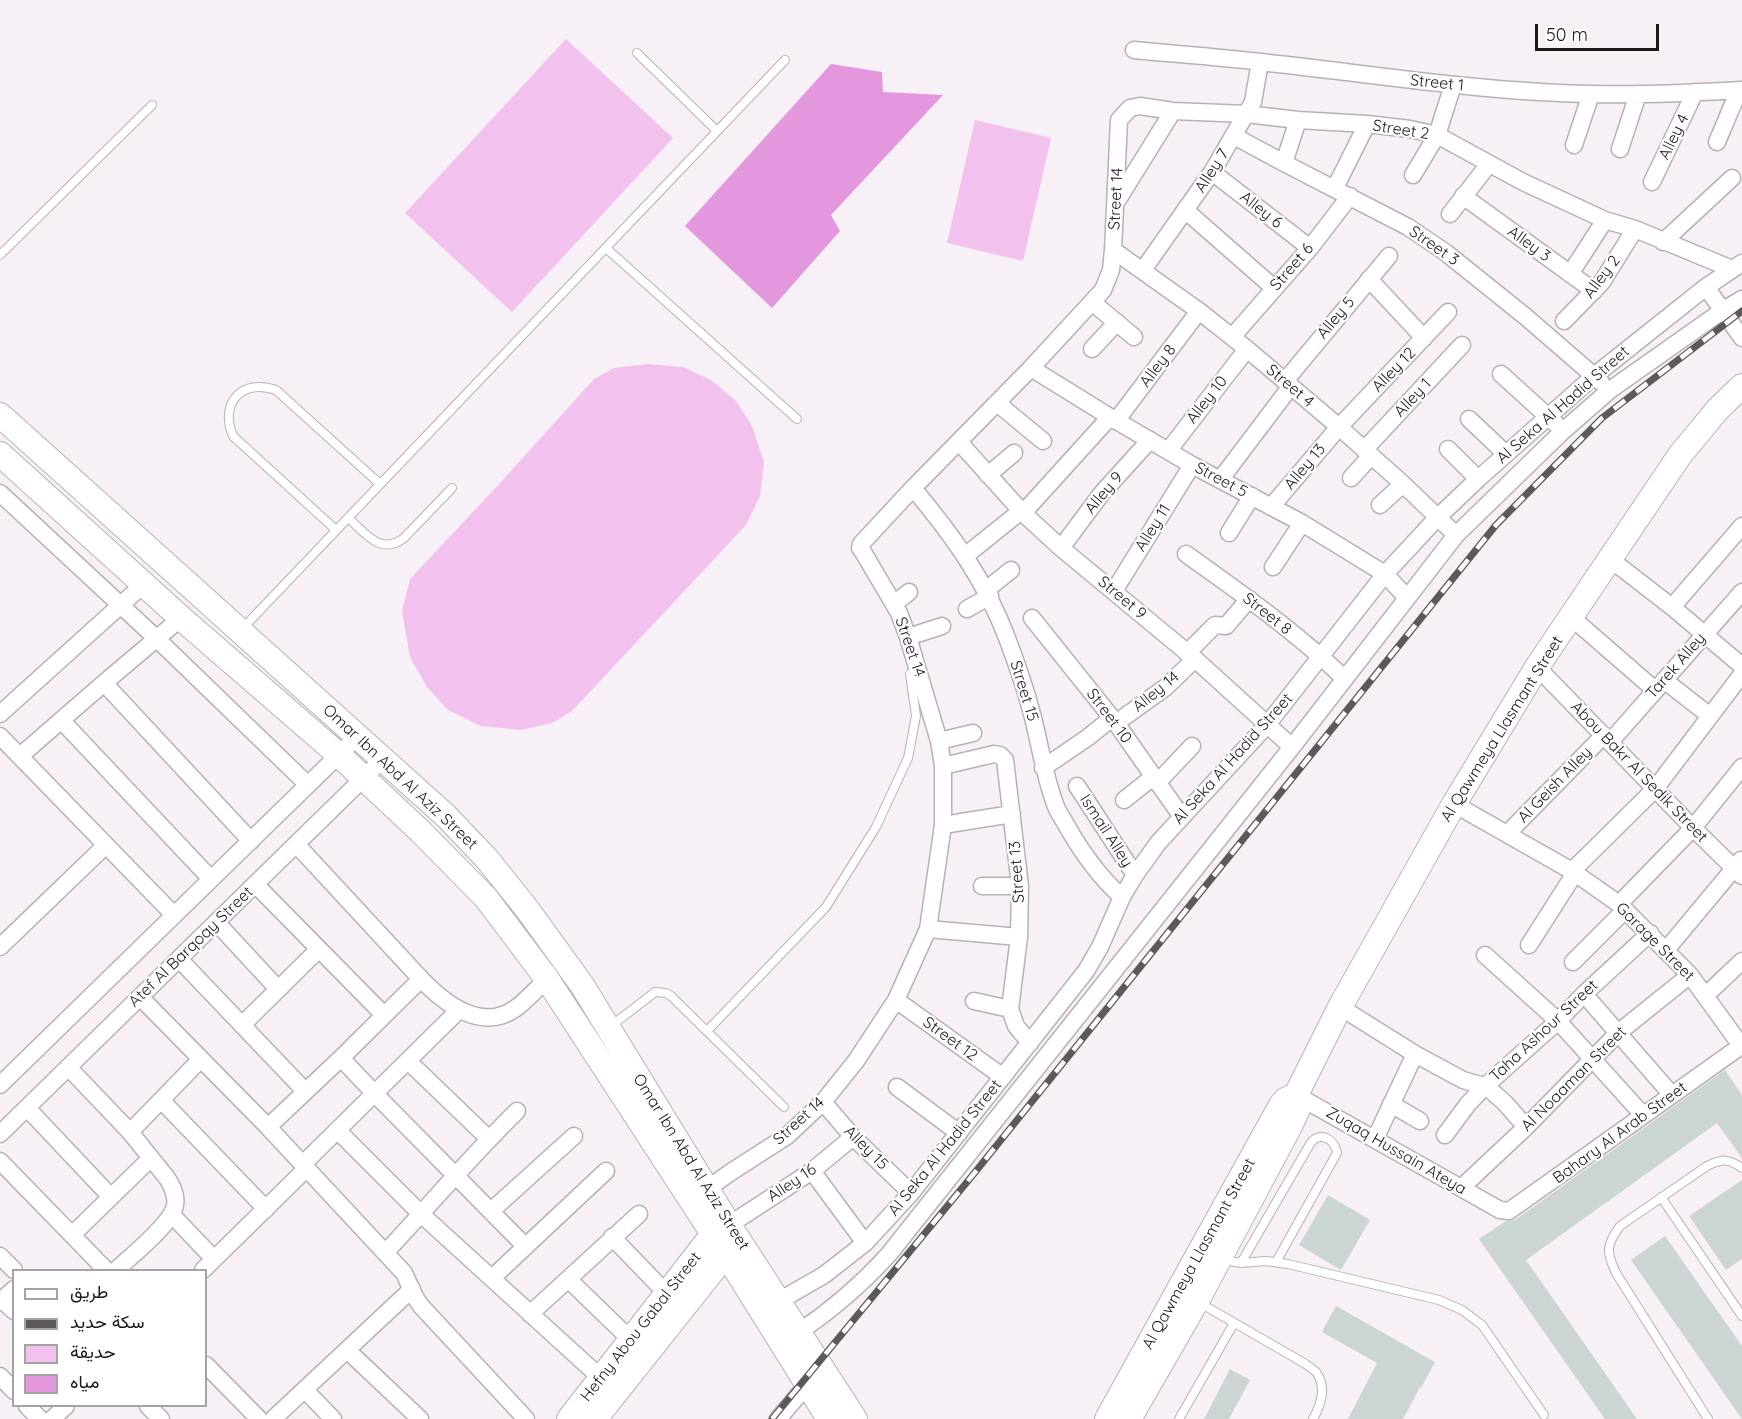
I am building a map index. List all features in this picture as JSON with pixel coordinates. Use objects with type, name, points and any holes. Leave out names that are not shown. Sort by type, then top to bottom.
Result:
[{"type":"main road","name":"Al Qawmeya Llasmant Street","points":[[1129,1419],[1221,1257],[1281,1105],[1285,1100],[1296,1095],[1340,1007],[1454,804],[1537,667],[1680,455],[1718,409],[1742,386]]},
{"type":"main road","name":"Omar Ibn Abd Al Aziz Street","points":[[0,416],[446,816],[487,859],[555,947],[609,1028],[707,1189],[722,1238],[778,1301],[799,1332],[830,1408]]},
{"type":"main road","name":"Omar Ibn Abd Al Aziz Street","points":[[1,456],[181,618],[339,755],[420,831],[486,898],[547,979],[722,1238],[807,1385],[830,1408],[855,1419]]},
{"type":"main road","name":"Hefny Abou Gabal Street","points":[[569,1419],[667,1294],[722,1238]]},
{"type":"main road","name":"Hefny Abou Gabal Street","points":[[595,1419],[722,1238]]},
{"type":"main road","name":"Al Qawmeya Llasmant Street","points":[[1107,1419],[1221,1257]]},
{"type":"street","name":"Street 1","points":[[1134,50],[1454,85],[1591,94],[1741,90]]},
{"type":"street","name":"Alley 7","points":[[1143,270],[1212,172],[1234,136],[1253,102],[1260,62]]},
{"type":"street","points":[[1413,175],[1437,135],[1454,85]]},
{"type":"street","points":[[1717,142],[1741,90]]},
{"type":"street","name":"Alley 4","points":[[1652,182],[1695,93]]},
{"type":"street","points":[[1574,145],[1591,94]]},
{"type":"street","points":[[1620,149],[1638,94]]},
{"type":"street","name":"Street 2","points":[[1119,120],[1130,108],[1140,106],[1173,111],[1246,114],[1367,124],[1437,135],[1523,182],[1605,220],[1737,266]]},
{"type":"street","points":[[1117,202],[1173,111]]},
{"type":"street","name":"Street 14","points":[[707,1189],[787,1136],[823,1102],[856,1061],[896,1000],[928,930],[943,825],[943,766],[939,741],[908,637],[894,604],[860,548],[864,540],[1103,290],[1108,279],[1113,250],[1119,120]]},
{"type":"street","points":[[1284,164],[1298,120]]},
{"type":"street","points":[[1335,189],[1367,124]]},
{"type":"street","name":"Street 3","points":[[1234,136],[1408,227],[1445,252],[1526,317],[1610,390]]},
{"type":"street","points":[[1450,214],[1489,164]]},
{"type":"street","name":"Alley 6","points":[[1212,172],[1310,248]]},
{"type":"street","points":[[1663,242],[1732,178]]},
{"type":"street","name":"Street 6","points":[[1232,337],[1310,248],[1350,196]]},
{"type":"street","name":"Alley 3","points":[[1463,196],[1594,291]]},
{"type":"street","points":[[1185,210],[1274,288]]},
{"type":"street","points":[[1570,274],[1605,220]]},
{"type":"street","name":"Alley 2","points":[[1564,321],[1594,291],[1609,272],[1635,230]]},
{"type":"street","name":"Street 4","points":[[1113,250],[1199,311],[1247,349],[1403,484],[1456,536]]},
{"type":"street","name":"Alley 5","points":[[1288,384],[1389,256]]},
{"type":"street","name":"Al Seka Al Hadid Street","points":[[778,1301],[824,1275],[865,1243],[911,1193],[1086,971],[1100,947],[1122,897],[1158,843],[1267,725],[1385,574],[1437,518],[1548,416],[1594,376],[1706,287],[1737,266]]},
{"type":"street","points":[[1369,279],[1424,338]]},
{"type":"street","points":[[1706,287],[1742,338]]},
{"type":"street","name":"Al Seka Al Hadid Street","points":[[799,1332],[847,1297],[889,1254],[1292,747],[1456,536],[1563,431],[1610,390],[1722,310],[1742,299]]},
{"type":"street","points":[[1092,302],[1134,337]]},
{"type":"street","name":"Alley 8","points":[[1113,419],[1199,311]]},
{"type":"street","name":"Alley 12","points":[[1339,427],[1448,312]]},
{"type":"street","points":[[1092,349],[1117,322]]},
{"type":"street","name":"Alley 1","points":[[1351,478],[1368,453],[1462,345]]},
{"type":"street","name":"Alley 10","points":[[1168,451],[1247,349]]},
{"type":"street","name":"Street 5","points":[[1030,368],[1192,465],[1302,523],[1385,574],[1407,598]]},
{"type":"street","points":[[1501,374],[1563,431]]},
{"type":"street","points":[[1220,480],[1288,384]]},
{"type":"street","points":[[997,403],[1043,441]]},
{"type":"street","points":[[966,556],[1022,512],[1113,419]]},
{"type":"street","points":[[1469,420],[1506,454]]},
{"type":"street","name":"Alley 13","points":[[1271,507],[1339,427]]},
{"type":"street","name":"Alley 9","points":[[1061,548],[1102,493],[1150,440]]},
{"type":"street","name":"Street 9","points":[[959,442],[1022,512],[1061,548],[1191,656],[1292,747]]},
{"type":"street","points":[[1448,450],[1478,479]]},
{"type":"street","points":[[988,475],[1014,453]]},
{"type":"street","name":"Alley 11","points":[[1114,591],[1192,465]]},
{"type":"street","points":[[1380,505],[1403,484]]},
{"type":"street","name":"Street 15","points":[[913,488],[966,556],[988,593],[1022,681],[1054,804],[1089,863],[1122,897]]},
{"type":"street","points":[[0,493],[156,638],[308,785]]},
{"type":"street","points":[[1229,532],[1252,496]]},
{"type":"street","points":[[1273,567],[1302,523]]},
{"type":"street","points":[[1672,607],[1742,526]]},
{"type":"street","name":"Street 8","points":[[1186,554],[1249,599],[1321,656],[1345,679]]},
{"type":"street","points":[[1610,559],[1742,666]]},
{"type":"street","points":[[967,609],[988,593],[1011,570]]},
{"type":"street","points":[[0,714],[144,584]]},
{"type":"street","points":[[894,604],[909,592]]},
{"type":"street","name":"Tarek Alley","points":[[1606,739],[1659,685],[1742,592]]},
{"type":"street","name":"Alley 14","points":[[1043,768],[1166,687],[1215,625],[1226,626],[1249,599]]},
{"type":"street","points":[[1571,617],[1659,685],[1710,716]]},
{"type":"street","points":[[20,756],[181,618]]},
{"type":"street","name":"Street 10","points":[[1032,618],[1114,721],[1182,818]]},
{"type":"street","points":[[908,637],[942,626]]},
{"type":"street","name":"Abou Bakr Al Sedik Street","points":[[1537,667],[1693,828],[1740,868]]},
{"type":"street","points":[[1528,945],[1574,872],[1655,789],[1742,674]]},
{"type":"street","points":[[104,683],[251,841]]},
{"type":"street","points":[[61,720],[211,879]]},
{"type":"street","points":[[939,741],[973,733]]},
{"type":"street","points":[[0,736],[174,915]]},
{"type":"street","name":"Atef Al Barqoqy Street","points":[[0,1085],[357,737]]},
{"type":"street","name":"Al Geish Alley","points":[[1507,834],[1606,739]]},
{"type":"street","points":[[1124,800],[1155,780],[1192,746]]},
{"type":"street","name":"Street 13","points":[[943,766],[994,754],[1000,755],[1007,766],[1020,886],[1019,937],[1010,1009]]},
{"type":"street","name":"Atef Al Barqoqy Street","points":[[0,1134],[382,759]]},
{"type":"street","points":[[1574,962],[1693,828],[1742,767]]},
{"type":"street","name":"Ismail Alley","points":[[1077,786],[1135,875]]},
{"type":"street","name":"Garage Street","points":[[1454,804],[1574,872],[1622,907],[1690,975],[1740,1038]]},
{"type":"street","points":[[943,825],[1012,814]]},
{"type":"street","points":[[296,844],[421,979],[434,992],[459,1010],[486,1017],[501,1016],[515,1008],[547,979]]},
{"type":"street","points":[[0,946],[106,845]]},
{"type":"street","points":[[1666,950],[1740,868]]},
{"type":"street","points":[[255,884],[384,1016]]},
{"type":"street","points":[[982,886],[1020,886]]},
{"type":"street","points":[[216,922],[278,988]]},
{"type":"street","points":[[928,930],[1019,937]]},
{"type":"street","name":"Taha Ashour Street","points":[[1445,1135],[1485,1086],[1558,1021],[1650,933]]},
{"type":"street","points":[[242,1025],[319,949]]},
{"type":"street","points":[[1485,956],[1558,1021],[1643,1115]]},
{"type":"street","points":[[179,959],[305,1091]]},
{"type":"street","points":[[1705,996],[1742,961]]},
{"type":"street","name":"Al Noaaman Street","points":[[1461,1188],[1526,1127],[1618,1033],[1690,975]]},
{"type":"street","points":[[268,1127],[421,979]]},
{"type":"street","points":[[1584,994],[1672,1095]]},
{"type":"street","points":[[140,997],[268,1127],[385,1252],[404,1273],[421,1306],[525,1418]]},
{"type":"street","name":"Street 12","points":[[896,1000],[1003,1077]]},
{"type":"street","points":[[974,1001],[1010,1009],[1016,1026],[1030,1043]]},
{"type":"street","points":[[1340,1007],[1415,1054],[1463,1080],[1485,1086],[1505,1103],[1526,1127]]},
{"type":"street","points":[[172,1215],[209,1265],[266,1209],[337,1131],[459,1010]]},
{"type":"street","name":"Bahary Al Arab Street","points":[[1496,1208],[1504,1211],[1513,1209],[1672,1095],[1740,1038]]},
{"type":"street","points":[[1375,1139],[1415,1054]]},
{"type":"street","points":[[341,1058],[525,1246]]},
{"type":"street","points":[[130,1132],[201,1059]]},
{"type":"street","points":[[408,1061],[489,1139]]},
{"type":"street","points":[[68,1067],[130,1132],[172,1186],[175,1196],[172,1215],[117,1269]]},
{"type":"street","points":[[897,1087],[959,1133]]},
{"type":"street","name":"Zuqaq Hussain Ateya","points":[[1296,1095],[1496,1208]]},
{"type":"street","points":[[161,1100],[266,1209]]},
{"type":"street","name":"Alley 15","points":[[823,1102],[853,1137],[911,1193]]},
{"type":"street","points":[[1391,1104],[1420,1121]]},
{"type":"street","points":[[27,1108],[111,1197]]},
{"type":"street","points":[[385,1252],[517,1111]]},
{"type":"street","points":[[337,1131],[421,1214],[601,1378]]},
{"type":"street","points":[[490,1211],[574,1136]]},
{"type":"street","name":"Alley 16","points":[[722,1238],[812,1171],[853,1137]]},
{"type":"street","points":[[72,1235],[151,1158]]},
{"type":"street","points":[[0,1161],[105,1269]]},
{"type":"street","points":[[492,1278],[606,1171]]},
{"type":"street","points":[[812,1171],[865,1243]]},
{"type":"street","points":[[531,1314],[639,1214]]},
{"type":"street","points":[[612,1237],[667,1294]]},
{"type":"street","points":[[0,1256],[13,1269]]},
{"type":"street","points":[[568,1279],[631,1340]]},
{"type":"street","points":[[273,1419],[412,1289]]},
{"type":"street","points":[[347,1350],[420,1419]]},
{"type":"street","points":[[207,1366],[259,1419]]},
{"type":"street","points":[[0,1376],[12,1389]]},
{"type":"street","points":[[778,1419],[807,1385]]},
{"type":"street","points":[[306,1390],[333,1419]]},
{"type":"street","points":[[28,1407],[40,1419]]},
{"type":"street","points":[[52,1419],[65,1407]]},
{"type":"street","points":[[149,1407],[161,1419]]},
{"type":"lane","points":[[637,53],[717,131]]},
{"type":"lane","points":[[240,631],[785,60]]},
{"type":"lane","points":[[0,255],[152,105]]},
{"type":"lane","points":[[606,248],[797,419]]},
{"type":"lane","points":[[336,530],[233,436],[228,424],[228,412],[232,400],[252,386],[264,386],[276,390],[380,484]]},
{"type":"lane","points":[[348,518],[384,546],[395,545],[452,488]]},
{"type":"lane","points":[[707,1031],[826,907],[876,827],[908,758],[916,716],[910,674]]},
{"type":"lane","points":[[609,1028],[656,992],[671,996],[784,1107]]},
{"type":"lane","points":[[1221,1257],[1313,1139],[1324,1137],[1333,1142],[1337,1153],[1276,1262]]},
{"type":"lane","points":[[1708,1419],[1608,1258],[1610,1240],[1620,1226],[1707,1166],[1719,1160],[1733,1161],[1742,1168]]},
{"type":"lane","points":[[1661,1197],[1742,1316]]},
{"type":"lane","points":[[1221,1257],[1276,1262],[1439,1300],[1462,1310],[1482,1325],[1544,1415]]},
{"type":"lane","points":[[1733,1303],[1742,1296]]},
{"type":"lane","points":[[1197,1301],[1316,1372],[1322,1386],[1321,1402],[1313,1419]]},
{"type":"lane","points":[[1179,1419],[1234,1323]]},
{"type":"green space","points":[[566,39],[673,138],[512,312],[405,213]]},
{"type":"green space","points":[[975,120],[1051,138],[1023,261],[947,243]]},
{"type":"green space","points":[[648,364],[683,367],[711,380],[736,401],[752,426],[764,462],[760,496],[746,525],[572,711],[552,723],[521,730],[481,726],[448,710],[427,687],[410,657],[402,611],[410,579],[594,379],[614,368]]},
{"type":"water","points":[[831,64],[882,72],[883,92],[943,95],[831,215],[840,231],[772,308],[685,226]]},
{"type":"building","points":[[1725,1070],[1742,1095],[1742,1158],[1717,1123],[1526,1260],[1637,1419],[1605,1419],[1479,1239],[1506,1221],[1515,1220]]},
{"type":"building","points":[[1742,1180],[1742,1259],[1726,1270],[1689,1216]]},
{"type":"building","points":[[1328,1195],[1370,1220],[1341,1270],[1299,1245]]},
{"type":"building","points":[[1665,1236],[1742,1346],[1742,1419],[1631,1260]]},
{"type":"building","points":[[1336,1306],[1435,1362],[1403,1419],[1348,1419],[1377,1363],[1322,1332]]},
{"type":"building","points":[[1230,1369],[1250,1380],[1229,1419],[1204,1419]]},
{"type":"railway","points":[[772,1419],[972,1176],[1496,525],[1602,418],[1742,311]]}]
